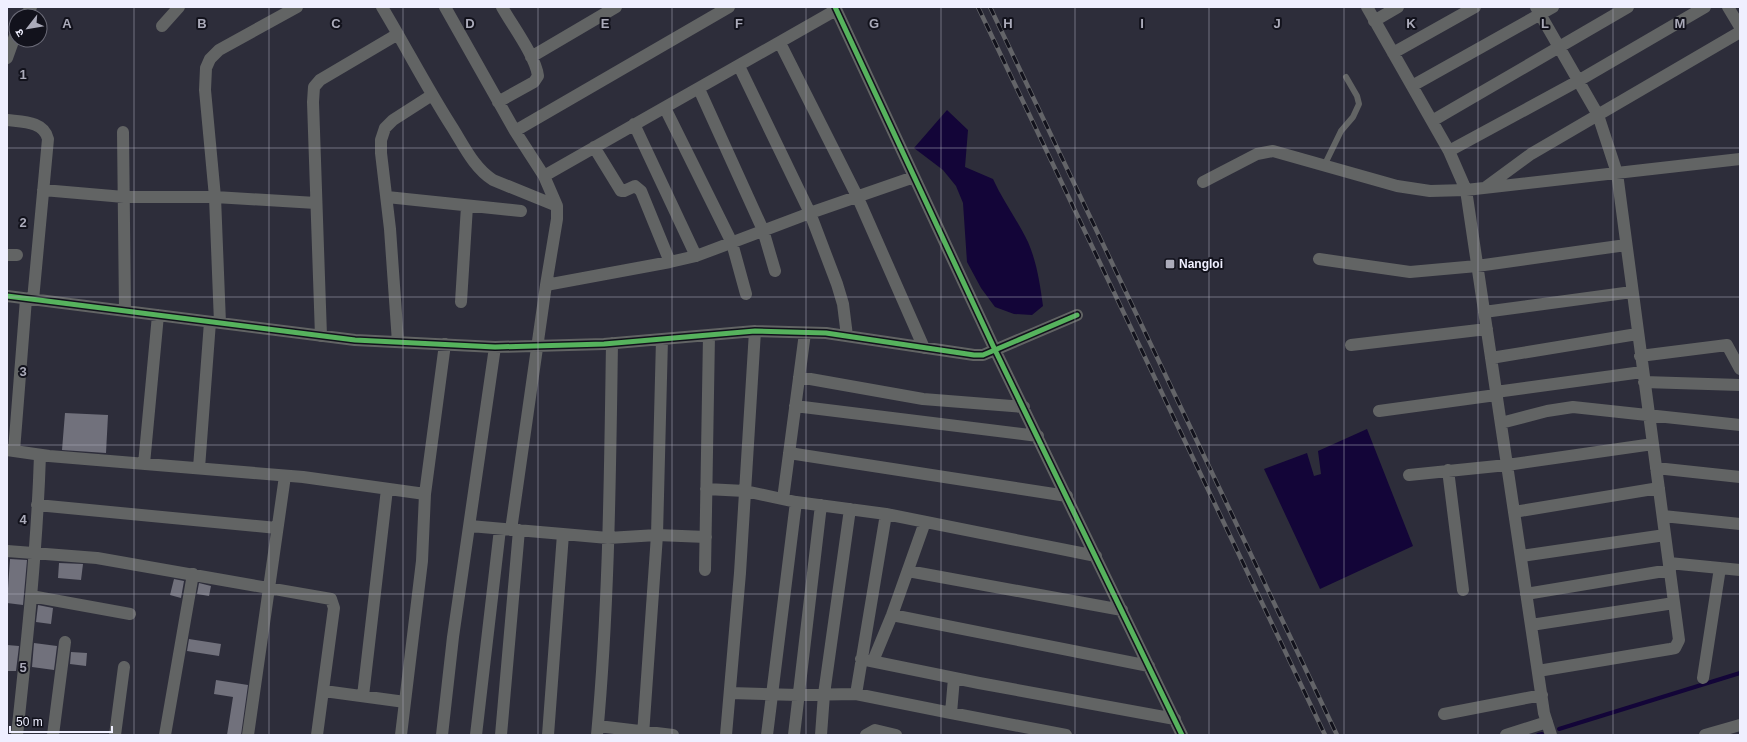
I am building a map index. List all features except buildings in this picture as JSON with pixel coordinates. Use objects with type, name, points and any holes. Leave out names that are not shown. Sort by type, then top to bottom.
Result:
[{"type":"street","points":[[162,26],[179,7]]},
{"type":"street","points":[[199,468],[215,323],[215,197],[205,90],[206,68],[210,59],[219,50],[297,7]]},
{"type":"street","points":[[382,7],[432,95],[472,159],[484,174],[493,180],[557,206]]},
{"type":"street","points":[[445,7],[514,131],[544,176],[557,206],[557,219],[510,530],[476,735]]},
{"type":"street","points":[[498,102],[534,82],[538,76],[538,70],[502,7]]},
{"type":"street","points":[[531,57],[616,7]]},
{"type":"street","points":[[514,131],[729,7]]},
{"type":"street","points":[[1367,7],[1449,151],[1466,190],[1538,671],[1547,722],[1551,735]]},
{"type":"street","points":[[1374,20],[1398,7]]},
{"type":"street","points":[[1393,53],[1474,7]]},
{"type":"street","points":[[1412,86],[1538,11],[1553,7]]},
{"type":"street","points":[[1432,121],[1628,7]]},
{"type":"street","points":[[1449,151],[1578,81],[1705,7]]},
{"type":"street","points":[[1728,7],[1740,27]]},
{"type":"street","points":[[544,176],[780,43],[835,8],[996,350],[1182,735]]},
{"type":"street","points":[[1538,11],[1598,115],[1616,173],[1679,640],[1675,648],[1538,671]]},
{"type":"street","points":[[1485,188],[1532,154],[1740,32]]},
{"type":"street","points":[[321,336],[312,102],[314,87],[320,80],[398,34]]},
{"type":"street","points":[[780,43],[858,198],[924,348]]},
{"type":"street","points":[[7,58],[11,48]]},
{"type":"street","points":[[739,66],[810,213],[837,284],[843,304],[847,336]]},
{"type":"street","points":[[698,89],[763,230],[775,271]]},
{"type":"street","points":[[398,342],[387,197],[380,153],[381,140],[385,128],[393,120],[432,95]]},
{"type":"street","points":[[665,108],[732,242],[746,294]]},
{"type":"street","points":[[7,120],[34,124],[46,132],[48,139],[43,190],[10,451],[40,455],[285,476],[425,494]]},
{"type":"street","points":[[634,124],[696,256]]},
{"type":"street","points":[[123,132],[125,312]]},
{"type":"street","points":[[594,147],[618,189],[624,191],[635,186],[641,191],[670,262]]},
{"type":"street","points":[[1202,182],[1257,154],[1273,150],[1397,186],[1430,191],[1485,188],[1740,158]]},
{"type":"street","points":[[546,285],[696,256],[763,230],[858,198],[914,177]]},
{"type":"street","points":[[43,190],[124,197],[215,197],[316,203]]},
{"type":"street","points":[[387,197],[521,211]]},
{"type":"street","points":[[461,302],[467,206]]},
{"type":"street","points":[[1319,259],[1410,272],[1477,266],[1626,245]]},
{"type":"street","points":[[1484,312],[1632,292]]},
{"type":"street","points":[[7,296],[29,300],[355,340],[495,347],[612,343],[755,331],[805,332],[847,336],[974,355],[983,355],[1078,315]]},
{"type":"street","points":[[144,464],[158,315]]},
{"type":"street","points":[[1351,345],[1486,329]]},
{"type":"street","points":[[726,735],[740,573],[755,331]]},
{"type":"street","points":[[783,499],[805,332]]},
{"type":"street","points":[[1491,358],[1637,334]]},
{"type":"street","points":[[705,570],[709,335]]},
{"type":"street","points":[[643,733],[657,535],[662,339]]},
{"type":"street","points":[[612,343],[608,538],[603,674],[597,730],[673,735]]},
{"type":"street","points":[[401,735],[422,561],[425,494],[445,344]]},
{"type":"street","points":[[1640,356],[1727,345],[1740,369]]},
{"type":"street","points":[[442,735],[453,637],[495,347]]},
{"type":"street","points":[[799,377],[923,399],[1024,408]]},
{"type":"street","points":[[1379,411],[1496,394],[1643,377],[1740,385]]},
{"type":"street","points":[[795,406],[1038,436]]},
{"type":"street","points":[[1501,423],[1547,411],[1573,407],[1740,424]]},
{"type":"street","points":[[1409,475],[1507,465],[1653,444]]},
{"type":"street","points":[[789,453],[1067,496]]},
{"type":"street","points":[[17,735],[26,659],[40,455]]},
{"type":"street","points":[[1656,468],[1740,477]]},
{"type":"street","points":[[1448,470],[1463,590]]},
{"type":"street","points":[[248,735],[285,476]]},
{"type":"street","points":[[1514,512],[1659,488]]},
{"type":"street","points":[[363,696],[387,489]]},
{"type":"street","points":[[706,489],[745,491],[796,502],[886,514],[1096,556]]},
{"type":"street","points":[[767,735],[796,502]]},
{"type":"street","points":[[37,505],[277,528]]},
{"type":"street","points":[[794,735],[822,505]]},
{"type":"street","points":[[821,735],[824,694],[850,509]]},
{"type":"street","points":[[856,694],[867,660],[886,514]]},
{"type":"street","points":[[1663,516],[1740,524]]},
{"type":"street","points":[[867,660],[892,615],[925,522]]},
{"type":"street","points":[[470,526],[608,538],[657,535],[706,537]]},
{"type":"street","points":[[501,735],[510,530]]},
{"type":"street","points":[[548,735],[563,534]]},
{"type":"street","points":[[1521,556],[1665,535]]},
{"type":"street","points":[[7,551],[97,558],[331,599],[333,603],[318,735]]},
{"type":"street","points":[[1526,594],[1669,567],[1740,570]]},
{"type":"street","points":[[1703,678],[1720,568]]},
{"type":"street","points":[[908,571],[1122,610]]},
{"type":"street","points":[[165,735],[193,574]]},
{"type":"street","points":[[31,596],[130,614]]},
{"type":"street","points":[[1531,625],[1674,602]]},
{"type":"street","points":[[892,615],[1149,666]]},
{"type":"street","points":[[54,735],[65,642]]},
{"type":"street","points":[[867,660],[954,678],[1174,719]]},
{"type":"street","points":[[115,735],[124,667]]},
{"type":"street","points":[[951,713],[954,678]]},
{"type":"street","points":[[324,691],[405,702]]},
{"type":"street","points":[[730,693],[798,695],[856,694],[1066,735]]},
{"type":"street","points":[[1444,714],[1542,695]]},
{"type":"street","points":[[1506,735],[1547,722]]},
{"type":"street","points":[[1705,735],[1740,725]]},
{"type":"street","points":[[866,735],[875,730],[896,735]]},
{"type":"lane","points":[[1324,166],[1341,131],[1353,117],[1359,104],[1357,96],[1346,77]]},
{"type":"shaded area","points":[[947,110],[968,130],[965,167],[993,179],[1028,242],[1036,266],[1043,306],[1032,315],[1014,314],[995,307],[981,288],[967,262],[963,203],[956,186],[943,170],[914,148]]},
{"type":"shaded area","points":[[1367,429],[1413,546],[1320,589],[1264,469],[1307,453],[1314,476],[1321,474],[1318,451]]},
{"type":"waterway","points":[[1559,729],[1740,673]]},
{"type":"waterway","points":[[1538,735],[1542,734]]},
{"type":"railway","points":[[978,7],[1325,735]]},
{"type":"railway","points":[[990,7],[1337,735]]},
{"type":"cycle path","points":[[835,7],[995,350],[1182,735]]},
{"type":"cycle path","points":[[7,296],[355,340],[495,347],[604,344],[755,331],[826,333],[974,355],[983,355],[1077,315]]},
{"type":"place","name":"Nangloi","points":[[1170,264]]}]
